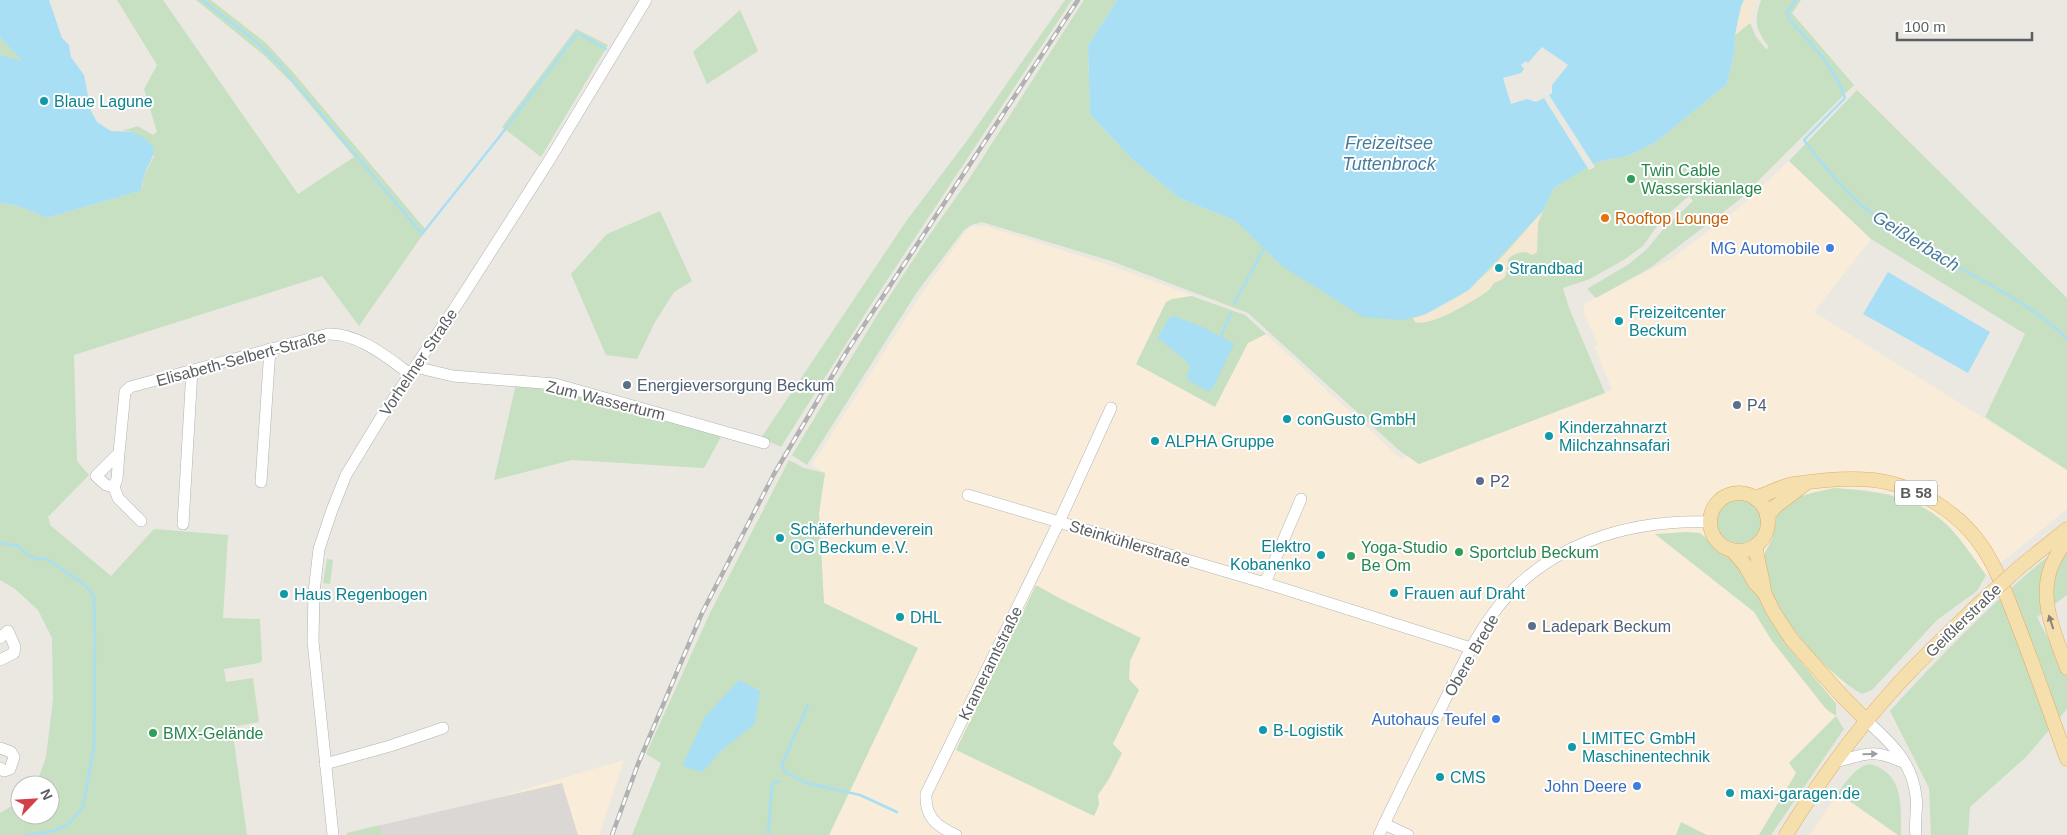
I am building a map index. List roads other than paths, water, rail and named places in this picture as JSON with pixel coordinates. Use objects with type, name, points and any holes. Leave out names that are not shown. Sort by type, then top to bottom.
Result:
[{"type":"main road","name":"B 58","points":[[1755,498],[1792,484],[1836,479],[1874,480],[1906,488],[1937,503],[1963,524],[1984,549],[1996,570],[2024,639],[2067,759]]},
{"type":"main road","name":"B 58","points":[[1767,516],[1776,506],[1806,483]]},
{"type":"main road","points":[[1732,550],[1740,551],[1756,545],[1766,533],[1767,516],[1760,503],[1755,498],[1740,493],[1725,496],[1714,507],[1710,522],[1711,529],[1719,543],[1732,550],[1745,565],[1755,583],[1764,592],[1792,640],[1843,697],[1867,720]]},
{"type":"main road","name":"Geißlerstraße","points":[[1786,835],[1835,762],[1867,720],[1920,661],[1982,601],[2067,529]]},
{"type":"main road","points":[[2067,536],[2051,567],[2046,585],[2048,616],[2067,668]]},
{"type":"main road","points":[[1756,545],[1756,556],[1763,578],[1764,592]]},
{"type":"street","name":"Vorhelmer Straße","points":[[333,835],[313,641],[314,592],[319,549],[346,476],[380,419],[458,304],[550,159],[646,0]]},
{"type":"street","name":"Elisabeth-Selbert-Straße","points":[[114,487],[117,479],[125,392],[130,387],[328,334],[349,336],[412,371]]},
{"type":"street","points":[[261,482],[270,349]]},
{"type":"street","points":[[183,524],[192,370]]},
{"type":"street","name":"Zum Wasserturm","points":[[412,371],[555,384],[764,443]]},
{"type":"street","name":"Steinkühlerstraße","points":[[1111,408],[1059,522],[1265,583],[1471,648]]},
{"type":"street","points":[[119,453],[96,476],[106,485],[114,487],[118,498],[141,521]]},
{"type":"street","points":[[968,495],[1059,522]]},
{"type":"street","points":[[1265,583],[1301,499]]},
{"type":"street","name":"Krameramtstraße","points":[[956,835],[933,821],[928,814],[926,794],[1059,522]]},
{"type":"street","name":"Obere Brede","points":[[1379,835],[1471,648],[1492,614],[1509,594],[1539,568],[1572,548],[1594,538],[1629,528],[1664,522],[1710,522]]},
{"type":"street","points":[[0,638],[8,631],[15,647],[14,653],[0,660]]},
{"type":"street","points":[[1867,720],[1895,748],[1912,773],[1917,798],[1916,835]]},
{"type":"street","points":[[325,764],[390,746],[443,728]]},
{"type":"street","points":[[0,748],[11,752],[14,757],[10,769],[4,771],[0,768]]},
{"type":"street","points":[[1835,762],[1870,753],[1889,756],[1905,763]]},
{"type":"street","points":[[1384,824],[1408,835]]},
{"type":"water","name":"Blaue Lagune","points":[[0,0],[49,0],[62,38],[69,45],[71,57],[84,75],[91,111],[97,122],[111,131],[132,132],[143,137],[154,147],[153,156],[144,175],[140,191],[46,218],[18,206],[0,203],[0,55],[22,61],[0,37]]},
{"type":"water","name":"Freizeitsee Tuttenbrock","points":[[1117,0],[1744,0],[1735,35],[1734,54],[1727,84],[1656,142],[1628,156],[1597,162],[1554,188],[1543,211],[1469,290],[1426,314],[1403,320],[1363,317],[1282,266],[1236,221],[1179,198],[1132,159],[1090,114],[1088,46]]},
{"type":"water","points":[[1888,272],[1990,332],[1968,373],[1863,314]]},
{"type":"water","points":[[1174,316],[1205,328],[1234,344],[1213,388],[1209,392],[1188,380],[1187,376],[1190,367],[1185,360],[1158,338],[1168,319]]},
{"type":"water","points":[[739,680],[760,691],[755,724],[723,749],[702,772],[682,766],[705,717]]},
{"type":"waterway","points":[[202,0],[255,41],[280,65],[422,234],[500,136],[575,36],[579,34],[606,49]]},
{"type":"waterway","name":"Geißlerbach","points":[[1796,0],[1787,12],[1789,19],[1828,66],[1841,87],[1845,98],[1804,140],[1814,153],[1844,188],[1879,220],[1913,242],[2028,307],[2067,339]]},
{"type":"waterway","points":[[1234,304],[1264,248]]},
{"type":"waterway","points":[[1221,336],[1231,313]]},
{"type":"waterway","points":[[0,543],[19,546],[26,554],[36,559],[47,559],[85,585],[94,596],[94,747],[83,807],[68,825],[49,832],[26,835]]},
{"type":"waterway","points":[[808,705],[782,764],[785,772],[807,783],[860,795],[897,812]]},
{"type":"waterway","points":[[768,835],[772,785],[779,781]]},
{"type":"railway","points":[[612,835],[638,764],[702,613],[774,474],[847,351],[1078,0]]},
{"type":"place","name":"Blaue Lagune","points":[[44,101]]},
{"type":"place","name":"Twin Cable Wasserskianlage","points":[[1631,179]]},
{"type":"place","name":"Rooftop Lounge","points":[[1605,218]]},
{"type":"place","name":"MG Automobile","points":[[1830,248]]},
{"type":"place","name":"Strandbad","points":[[1499,268]]},
{"type":"place","name":"Freizeitcenter Beckum","points":[[1619,321]]},
{"type":"place","name":"Energieversorgung Beckum","points":[[627,385]]},
{"type":"place","name":"P4","points":[[1737,405]]},
{"type":"place","name":"conGusto GmbH","points":[[1287,419]]},
{"type":"place","name":"Kinderzahnarzt Milchzahnsafari","points":[[1549,436]]},
{"type":"place","name":"ALPHA Gruppe","points":[[1155,441]]},
{"type":"place","name":"P2","points":[[1480,481]]},
{"type":"place","name":"Schäferhundeverein OG Beckum e.V.","points":[[780,538]]},
{"type":"place","name":"Sportclub Beckum","points":[[1459,552]]},
{"type":"place","name":"Elektro Kobanenko","points":[[1321,555]]},
{"type":"place","name":"Yoga-Studio Be Om","points":[[1351,556]]},
{"type":"place","name":"Frauen auf Draht","points":[[1394,593]]},
{"type":"place","name":"Haus Regenbogen","points":[[284,594]]},
{"type":"place","name":"DHL","points":[[900,617]]},
{"type":"place","name":"Ladepark Beckum","points":[[1532,626]]},
{"type":"place","name":"Autohaus Teufel","points":[[1496,719]]},
{"type":"place","name":"B-Logistik","points":[[1263,730]]},
{"type":"place","name":"BMX-Gelände","points":[[153,733]]},
{"type":"place","name":"LIMITEC GmbH Maschinentechnik","points":[[1572,747]]},
{"type":"place","name":"CMS","points":[[1440,777]]},
{"type":"place","name":"John Deere","points":[[1637,786]]},
{"type":"place","name":"maxi-garagen.de","points":[[1730,793]]}]
